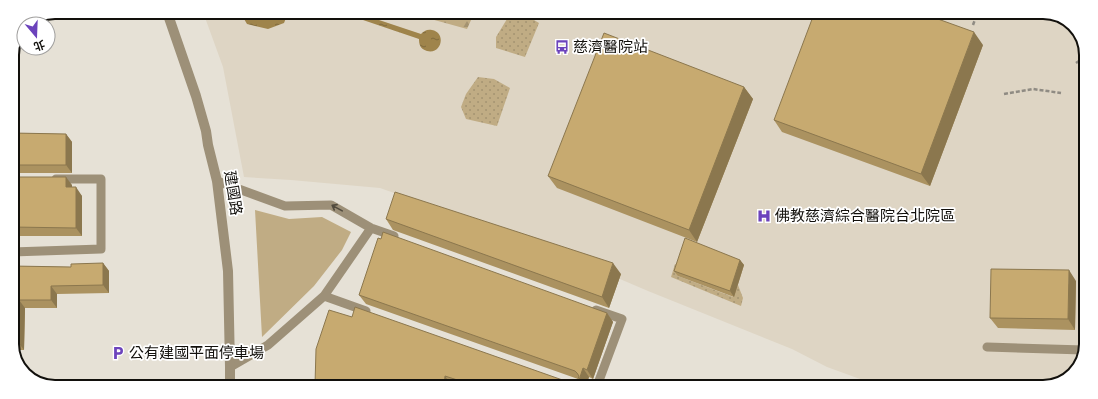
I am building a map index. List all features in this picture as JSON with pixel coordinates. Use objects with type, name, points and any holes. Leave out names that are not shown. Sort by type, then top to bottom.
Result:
[{"type":"street","name":"建國路","points":[[169,19],[196,96],[206,131],[217,181],[228,271],[230,380]]},
{"type":"lane","points":[[19,252],[101,249],[101,179],[49,179]]},
{"type":"lane","points":[[217,181],[285,206],[330,205],[371,228],[400,238]]},
{"type":"lane","points":[[230,367],[268,345],[324,296],[371,228]]},
{"type":"lane","points":[[324,296],[376,315]]},
{"type":"lane","points":[[585,306],[622,319],[599,380]]},
{"type":"lane","points":[[987,347],[1078,350]]},
{"type":"path","points":[[973,25],[975,19]]},
{"type":"path","points":[[1004,94],[1033,89],[1061,93]]},
{"type":"shaded area","name":"佛教慈濟綜合醫院台北院區","points":[[206,19],[1043,19],[1055,21],[1063,25],[1072,33],[1079,53],[1079,344],[1077,356],[1072,366],[1063,374],[1048,380],[863,380],[827,367],[792,349],[648,291],[538,244],[380,188],[244,177],[223,67]]},
{"type":"green space","points":[[431,19],[472,19],[467,29]]},
{"type":"green space","points":[[507,19],[532,19],[539,23],[525,57],[496,48],[496,37]]},
{"type":"green space","points":[[478,77],[494,79],[510,88],[497,126],[466,119],[461,107],[466,94]]},
{"type":"green space","points":[[255,210],[289,219],[322,217],[351,232],[342,250],[314,286],[262,337]]},
{"type":"green space","points":[[675,264],[681,266],[678,276],[733,297],[738,285],[743,298],[741,306],[671,277]]},
{"type":"water","points":[[244,19],[286,19],[284,23],[268,29],[247,24]]},
{"type":"water","points":[[376,19],[421,34],[426,30],[432,30],[440,35],[441,39],[439,47],[436,50],[427,51],[420,46],[419,39],[363,20]]},
{"type":"building","points":[[812,19],[938,19],[974,32],[921,174],[774,120]]},
{"type":"building","points":[[604,33],[744,87],[689,230],[548,176]]},
{"type":"building","points":[[19,133],[66,134],[66,165],[19,165]]},
{"type":"building","points":[[19,177],[66,177],[66,187],[76,187],[76,228],[19,227]]},
{"type":"building","points":[[395,192],[613,263],[602,297],[386,219]]},
{"type":"building","points":[[383,232],[607,313],[587,370],[583,368],[579,380],[577,380],[579,376],[575,371],[359,295],[378,238],[381,239]]},
{"type":"building","points":[[685,238],[740,260],[730,291],[674,271]]},
{"type":"building","points":[[103,263],[103,285],[51,286],[51,300],[19,300],[19,266],[71,267],[71,264]]},
{"type":"building","points":[[991,269],[1069,270],[1068,319],[990,318]]},
{"type":"building","points":[[355,307],[562,380],[457,380],[445,376],[445,380],[315,380],[316,349],[329,310],[352,317]]},
{"type":"place","name":"慈濟醫院站","points":[[562,47]]},
{"type":"place","name":"佛教慈濟綜合醫院台北院區","points":[[764,216]]},
{"type":"place","name":"公有建國平面停車場","points":[[118,353]]}]
